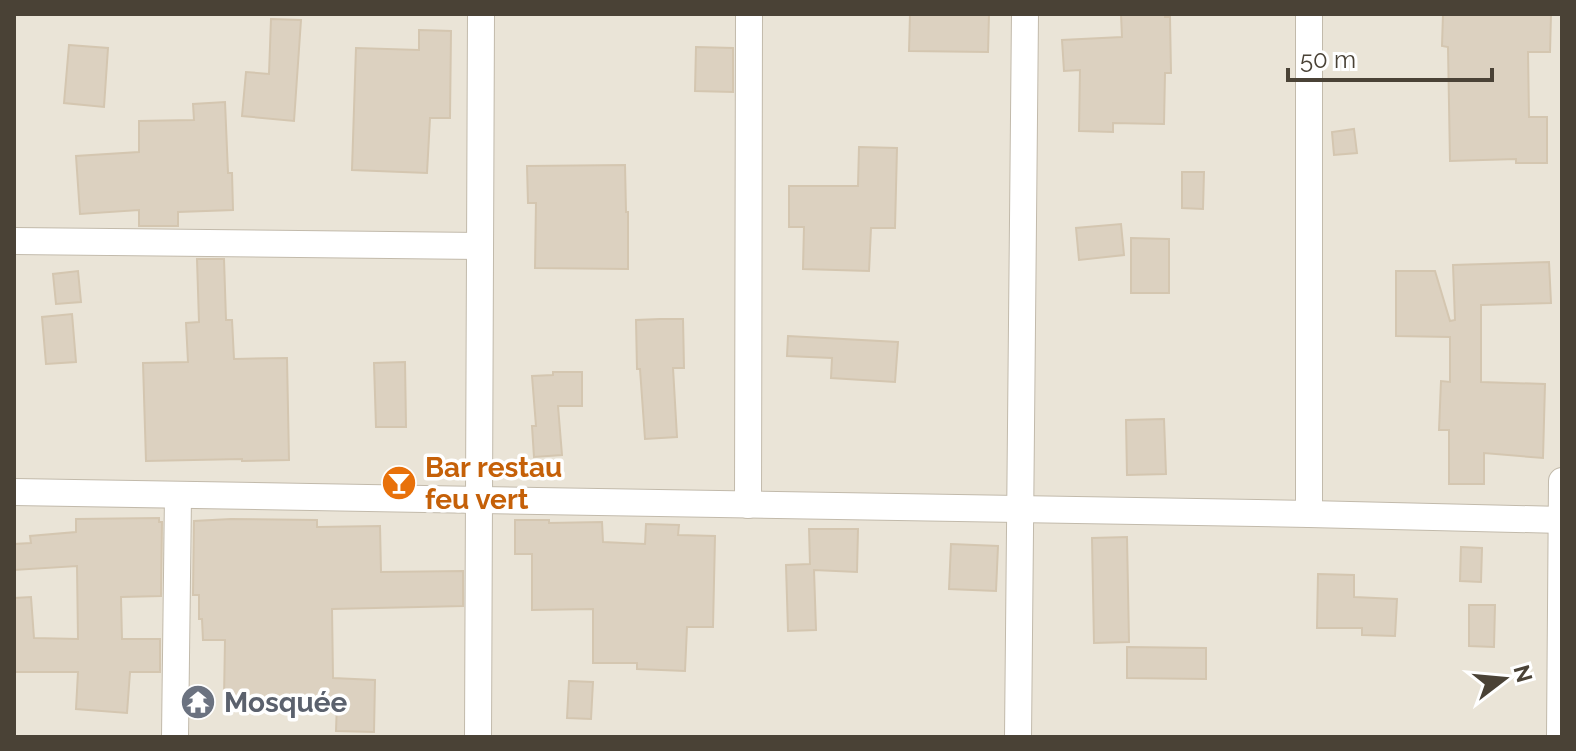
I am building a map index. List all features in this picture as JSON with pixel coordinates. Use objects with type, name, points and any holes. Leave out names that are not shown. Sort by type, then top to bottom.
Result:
[{"type":"street","points":[[478,737],[481,14]]},
{"type":"street","points":[[748,505],[749,14]]},
{"type":"street","points":[[1018,737],[1025,14]]},
{"type":"street","points":[[1309,14],[1309,514]]},
{"type":"street","points":[[14,241],[480,246]]},
{"type":"street","points":[[1560,737],[1562,481]]},
{"type":"street","points":[[14,492],[1562,520]]},
{"type":"street","points":[[175,737],[178,495]]},
{"type":"shaded area","points":[[14,14],[1562,14],[1562,737],[14,737]]},
{"type":"building","points":[[910,14],[989,14],[988,52],[909,51]]},
{"type":"building","points":[[1121,14],[1165,14],[1165,17],[1170,17],[1171,73],[1165,73],[1164,124],[1113,123],[1113,132],[1079,131],[1080,70],[1064,71],[1062,40],[1122,37]]},
{"type":"building","points":[[1443,14],[1551,14],[1550,52],[1528,52],[1529,117],[1547,117],[1547,163],[1516,163],[1516,159],[1450,161],[1448,47],[1442,46]]},
{"type":"building","points":[[271,19],[301,20],[294,121],[242,116],[246,72],[269,74]]},
{"type":"building","points":[[419,30],[451,31],[450,118],[430,118],[427,173],[352,170],[356,48],[419,50]]},
{"type":"building","points":[[69,45],[108,48],[104,107],[64,103]]},
{"type":"building","points":[[696,47],[733,48],[733,92],[695,91]]},
{"type":"building","points":[[225,102],[233,210],[178,212],[178,226],[139,226],[139,210],[80,214],[76,156],[139,152],[139,121],[194,120],[193,104]]},
{"type":"building","points":[[1354,129],[1357,153],[1334,155],[1332,132]]},
{"type":"building","points":[[859,147],[897,148],[895,228],[871,228],[869,271],[803,269],[804,227],[789,227],[789,186],[858,186]]},
{"type":"building","points":[[625,165],[628,269],[535,268],[536,203],[528,203],[527,166]]},
{"type":"building","points":[[1182,172],[1204,172],[1203,209],[1182,208]]},
{"type":"building","points":[[1121,224],[1124,255],[1079,260],[1076,228]]},
{"type":"building","points":[[1131,238],[1169,239],[1169,293],[1131,293]]},
{"type":"building","points":[[197,259],[224,259],[226,320],[232,320],[234,359],[287,358],[289,460],[146,461],[143,363],[188,362],[186,323],[199,322]]},
{"type":"building","points":[[1549,262],[1551,303],[1481,305],[1481,382],[1545,384],[1543,458],[1484,453],[1484,484],[1449,484],[1449,430],[1439,430],[1441,381],[1450,382],[1450,337],[1396,336],[1396,271],[1435,271],[1450,321],[1455,320],[1453,265]]},
{"type":"building","points":[[78,271],[81,302],[56,304],[53,274]]},
{"type":"building","points":[[72,314],[76,362],[46,364],[42,317]]},
{"type":"building","points":[[683,319],[684,368],[673,368],[677,437],[645,439],[640,369],[637,369],[636,320]]},
{"type":"building","points":[[788,336],[898,342],[895,382],[831,378],[832,358],[787,356]]},
{"type":"building","points":[[405,362],[406,427],[376,427],[374,363]]},
{"type":"building","points":[[553,372],[582,372],[582,406],[558,406],[562,455],[534,457],[532,426],[536,426],[532,376],[553,375]]},
{"type":"building","points":[[1164,419],[1166,474],[1127,475],[1126,420]]},
{"type":"building","points":[[159,518],[162,522],[161,596],[121,597],[122,639],[160,639],[160,672],[130,672],[127,713],[76,709],[78,672],[14,672],[14,598],[31,597],[34,638],[78,639],[77,566],[14,570],[14,544],[31,543],[30,536],[76,532],[76,519]]},
{"type":"building","points":[[317,520],[317,527],[380,526],[381,572],[463,571],[463,606],[332,609],[333,678],[375,680],[374,732],[336,731],[337,702],[224,699],[225,640],[203,640],[199,595],[193,595],[194,521]]},
{"type":"building","points":[[515,520],[602,522],[603,542],[645,544],[646,524],[679,525],[678,535],[715,536],[713,627],[687,627],[685,671],[637,669],[637,663],[593,663],[593,609],[532,610],[532,554],[515,554]]},
{"type":"building","points":[[809,529],[858,529],[857,572],[814,570],[816,630],[788,631],[786,565],[810,564]]},
{"type":"building","points":[[1127,537],[1129,642],[1094,643],[1092,538]]},
{"type":"building","points":[[951,544],[998,546],[996,591],[949,589]]},
{"type":"building","points":[[1461,547],[1482,548],[1481,582],[1460,581]]},
{"type":"building","points":[[1318,574],[1354,575],[1354,597],[1397,599],[1395,636],[1362,635],[1362,628],[1317,628]]},
{"type":"building","points":[[1469,605],[1495,605],[1494,647],[1469,646]]},
{"type":"building","points":[[1127,647],[1206,648],[1206,679],[1127,678]]},
{"type":"building","points":[[569,681],[593,682],[591,719],[567,718]]},
{"type":"place","name":"Bar restau feu vert","points":[[399,483]]},
{"type":"place","name":"Mosquée","points":[[198,702]]}]
